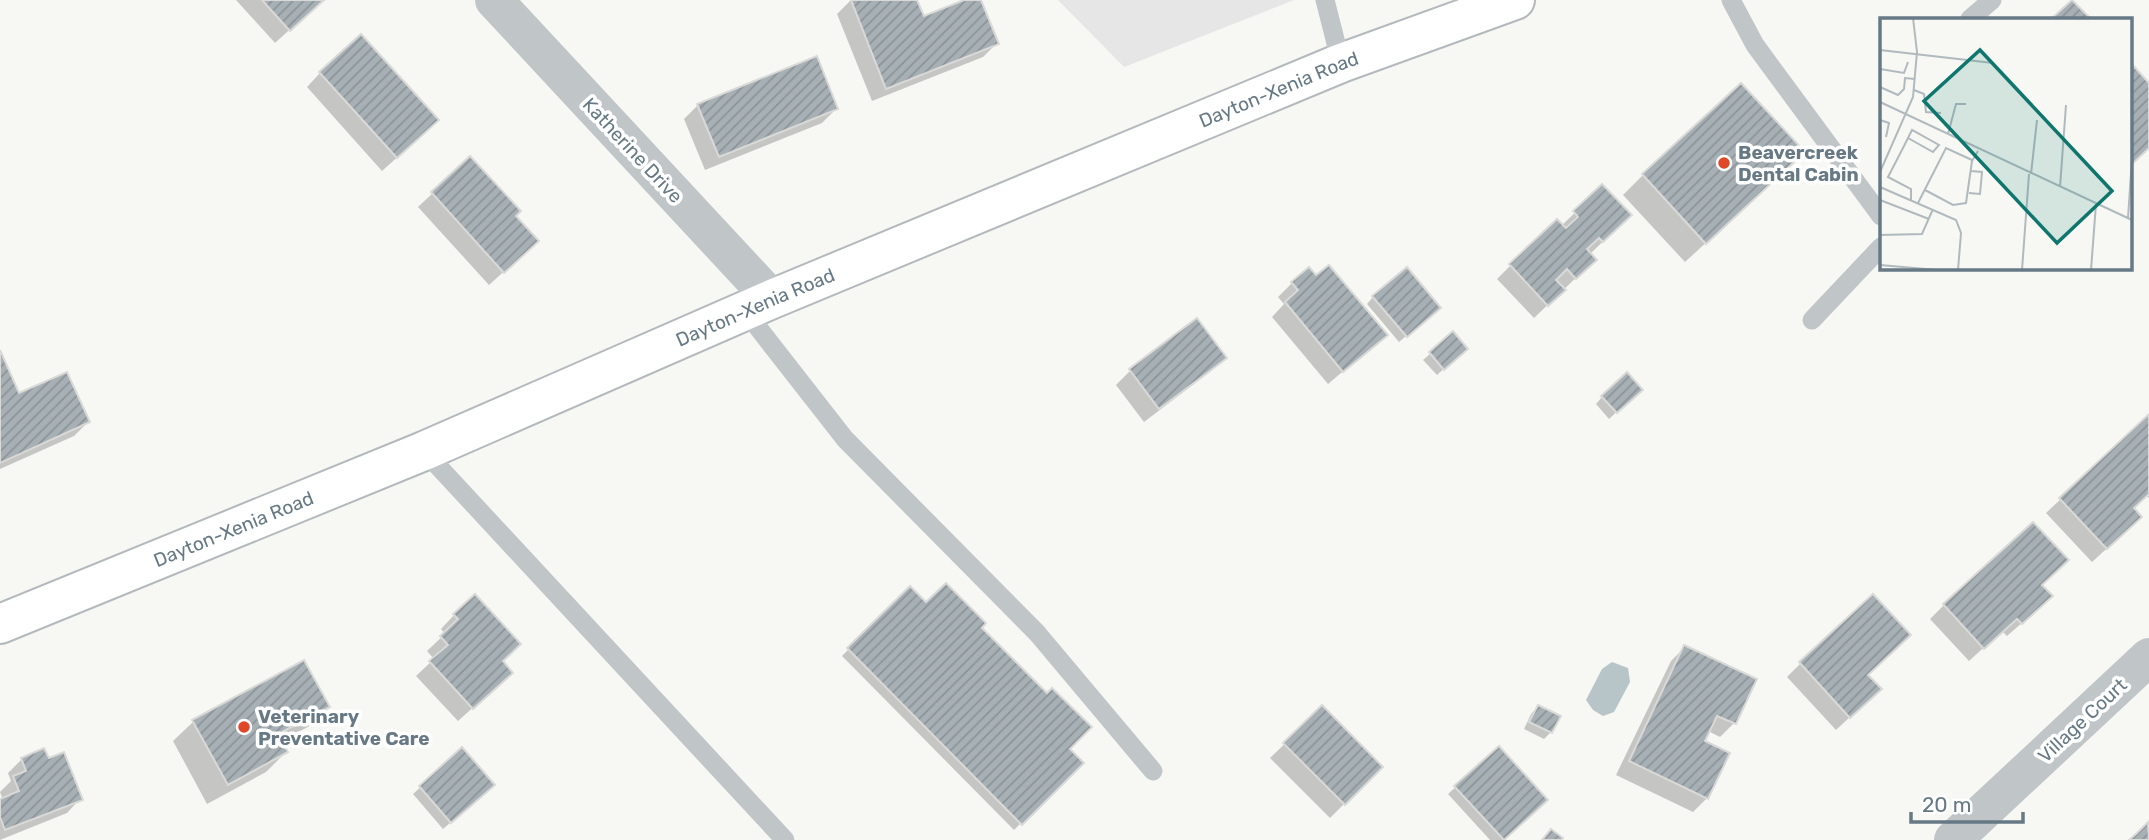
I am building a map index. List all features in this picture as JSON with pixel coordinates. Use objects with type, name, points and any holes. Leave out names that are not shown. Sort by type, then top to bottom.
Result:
[{"type":"main road","name":"Dayton-Xenia Road","points":[[6,612],[424,450],[759,305],[1340,63],[1515,0]]},
{"type":"street","name":"Katherine Drive","points":[[494,0],[759,305]]},
{"type":"street","name":"Village Court","points":[[1953,840],[2149,657]]},
{"type":"lane","points":[[1325,0],[1340,63]]},
{"type":"lane","points":[[1731,0],[1755,45],[1880,215]]},
{"type":"lane","points":[[1971,18],[1992,0]]},
{"type":"lane","points":[[1812,320],[1880,248]]},
{"type":"lane","points":[[759,305],[845,439],[1037,633],[1153,771]]},
{"type":"lane","points":[[424,450],[785,840]]},
{"type":"shaded area","points":[[1058,0],[1294,0],[1124,67]]},
{"type":"shaded area","points":[[1612,662],[1628,668],[1630,682],[1614,712],[1603,716],[1593,710],[1586,700],[1602,669]]},
{"type":"building","points":[[262,0],[324,0],[290,31]]},
{"type":"building","points":[[851,0],[917,0],[924,16],[964,0],[981,0],[999,44],[886,89]]},
{"type":"building","points":[[2072,0],[2090,18],[2052,18]]},
{"type":"building","points":[[361,34],[439,120],[397,158],[319,72]]},
{"type":"building","points":[[817,56],[838,109],[719,157],[697,104]]},
{"type":"building","points":[[2132,64],[2149,83],[2149,148],[2132,164]]},
{"type":"building","name":"Beavercreek Dental Cabin","points":[[1741,83],[1805,152],[1706,244],[1642,174]]},
{"type":"building","points":[[470,156],[521,211],[516,216],[539,241],[504,273],[431,192]]},
{"type":"building","points":[[1602,184],[1632,215],[1603,242],[1599,238],[1587,249],[1597,260],[1576,279],[1567,269],[1556,280],[1566,290],[1548,306],[1509,264],[1557,219],[1566,228],[1578,217],[1573,211]]},
{"type":"building","points":[[1329,265],[1388,335],[1343,372],[1285,302],[1298,290],[1291,282],[1309,267],[1316,275]]},
{"type":"building","points":[[1407,267],[1441,308],[1407,337],[1372,296]]},
{"type":"building","points":[[1197,318],[1227,358],[1159,409],[1129,369]]},
{"type":"building","points":[[1453,331],[1468,349],[1444,370],[1429,352]]},
{"type":"building","points":[[0,350],[19,393],[67,372],[90,422],[0,463]]},
{"type":"building","points":[[1627,372],[1643,390],[1617,413],[1601,396]]},
{"type":"building","points":[[2149,414],[2149,494],[2134,508],[2142,517],[2107,549],[2059,498]]},
{"type":"building","points":[[2033,522],[2069,560],[2042,585],[2053,596],[2022,624],[2017,619],[1984,649],[1943,604]]},
{"type":"building","points":[[946,583],[986,623],[982,628],[1047,693],[1052,688],[1092,727],[1070,749],[1084,763],[1022,825],[847,648],[910,586],[926,602]]},
{"type":"building","points":[[475,594],[521,644],[503,661],[513,673],[473,709],[429,661],[448,645],[440,636],[458,619],[453,614]]},
{"type":"building","points":[[1873,594],[1911,635],[1868,675],[1882,689],[1850,718],[1799,662]]},
{"type":"building","points":[[1684,645],[1757,679],[1736,724],[1717,716],[1705,741],[1730,753],[1708,799],[1629,761]]},
{"type":"building","name":"Veterinary Preventative Care","points":[[304,660],[330,707],[278,734],[288,752],[228,785],[192,720]]},
{"type":"building","points":[[1322,705],[1383,767],[1345,805],[1283,743]]},
{"type":"building","points":[[1538,705],[1561,716],[1552,733],[1529,722]]},
{"type":"building","points":[[1499,746],[1548,800],[1504,840],[1454,786]]},
{"type":"building","points":[[462,747],[495,785],[451,823],[419,786]]},
{"type":"building","points":[[44,748],[49,758],[64,752],[83,800],[5,830],[0,817],[0,799],[19,791],[13,776],[26,771],[21,758]]},
{"type":"building","points":[[2148,822],[2149,840],[2129,840],[2137,833]]},
{"type":"building","points":[[1551,829],[1563,838],[1542,840]]},
{"type":"place","name":"Beavercreek Dental Cabin","points":[[1724,163]]},
{"type":"place","name":"Veterinary Preventative Care","points":[[244,727]]}]
